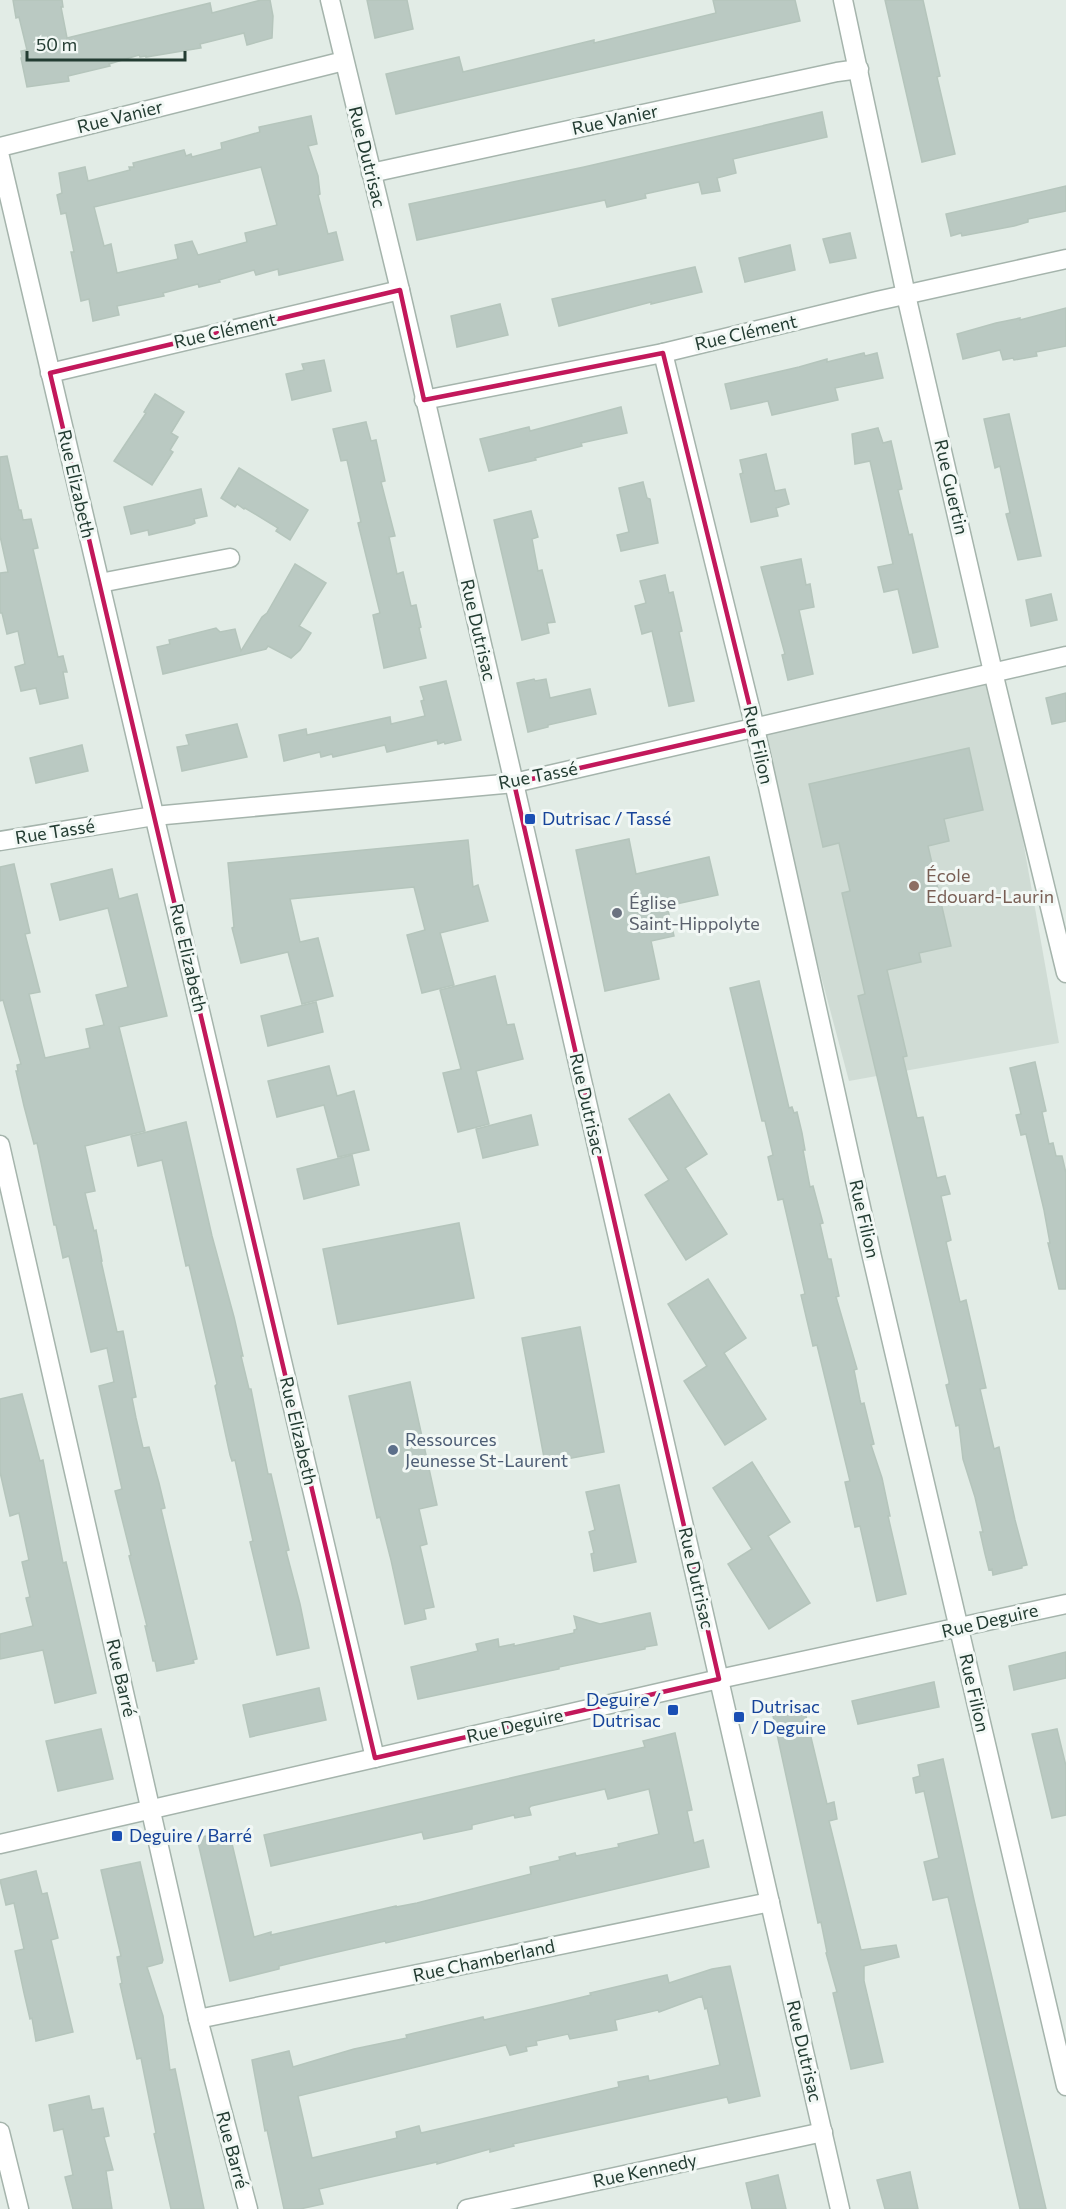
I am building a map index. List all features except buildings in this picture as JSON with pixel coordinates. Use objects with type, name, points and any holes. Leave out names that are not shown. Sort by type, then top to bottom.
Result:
[{"type":"street","name":"Rue Dutrisac","points":[[330,0],[400,290],[514,783],[840,2209]]},
{"type":"street","name":"Rue Guertin","points":[[843,0],[906,295],[993,672],[1066,973]]},
{"type":"street","name":"Rue Vanier","points":[[0,147],[344,61]]},
{"type":"street","name":"Rue Vanier","points":[[371,173],[859,69]]},
{"type":"street","name":"Rue Elizabeth","points":[[0,157],[375,1758]]},
{"type":"street","name":"Rue Clément","points":[[424,400],[663,353],[906,295],[1066,260]]},
{"type":"street","name":"Rue Clément","points":[[50,373],[400,290]]},
{"type":"street","name":"Rue Filion","points":[[663,353],[755,728],[872,1257],[1066,2086]]},
{"type":"street","points":[[99,583],[230,558]]},
{"type":"street","name":"Rue Tassé","points":[[0,841],[154,816],[514,783],[1066,656]]},
{"type":"street","name":"Rue Barré","points":[[0,1144],[198,2019],[248,2209]]},
{"type":"street","name":"Rue Deguire","points":[[0,1844],[719,1679],[1066,1604]]},
{"type":"street","name":"Rue Chamberland","points":[[198,2019],[770,1902]]},
{"type":"street","points":[[0,2132],[19,2209]]},
{"type":"street","name":"Rue Kennedy","points":[[467,2209],[823,2132]]},
{"type":"highlighted area","points":[[400,290],[424,400],[663,353],[755,728],[514,783],[719,1679],[375,1758],[50,373]]},
{"type":"shaded area","name":"École Edouard-Laurin","points":[[993,672],[1059,1043],[849,1081],[755,728]]},
{"type":"place","name":"Dutrisac / Tassé","points":[[530,819]]},
{"type":"place","name":"École Edouard-Laurin","points":[[914,886]]},
{"type":"place","name":"Église Saint-Hippolyte","points":[[617,913]]},
{"type":"place","name":"Ressources Jeunesse St-Laurent","points":[[393,1450]]},
{"type":"place","name":"Deguire / Dutrisac","points":[[673,1710]]},
{"type":"place","name":"Dutrisac / Deguire","points":[[739,1717]]},
{"type":"place","name":"Deguire / Barré","points":[[117,1836]]}]
